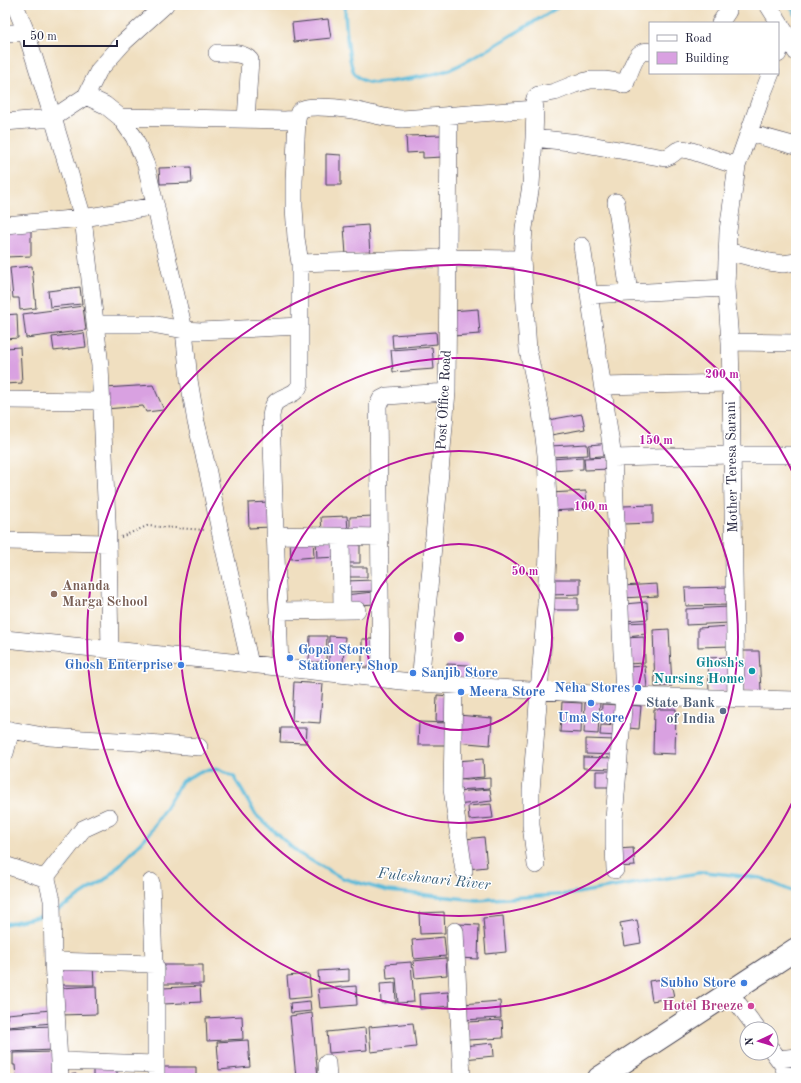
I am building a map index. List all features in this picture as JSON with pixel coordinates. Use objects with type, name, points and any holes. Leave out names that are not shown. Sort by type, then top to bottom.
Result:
[{"type":"main road","points":[[609,1075],[730,992],[796,949]]},
{"type":"street","points":[[15,5],[26,32],[83,218],[100,366],[108,543],[110,649]]},
{"type":"street","points":[[5,122],[53,118],[86,96],[99,70],[124,42],[165,5]]},
{"type":"street","points":[[768,5],[779,22]]},
{"type":"street","points":[[779,22],[792,42],[796,52]]},
{"type":"street","points":[[5,33],[26,32]]},
{"type":"street","points":[[779,51],[786,33]]},
{"type":"street","points":[[536,865],[531,825],[531,791],[546,604],[548,518],[546,455],[542,412],[528,350],[522,259],[524,228],[531,185],[534,138],[534,102],[535,98],[538,96],[590,80],[619,82],[625,85],[638,54],[642,52],[649,52]]},
{"type":"street","points":[[217,53],[242,55],[250,60],[246,119]]},
{"type":"street","name":"Mother Teresa Sarani","points":[[736,699],[731,383],[726,288],[728,231],[737,166],[760,98],[771,74]]},
{"type":"street","points":[[86,96],[105,105],[120,117],[134,138],[146,165],[184,330],[189,380],[196,422],[250,664]]},
{"type":"street","points":[[280,667],[271,416],[275,403],[296,391],[300,387],[300,263],[296,238],[294,207],[298,113],[302,109],[309,107],[331,108],[353,110],[402,120],[535,108]]},
{"type":"street","name":"Post Office Road","points":[[420,683],[440,483],[446,392],[449,116]]},
{"type":"street","points":[[120,117],[297,119]]},
{"type":"street","points":[[749,133],[796,146]]},
{"type":"street","points":[[534,138],[579,142],[665,158],[670,156],[676,150],[682,148],[737,166]]},
{"type":"street","points":[[616,202],[629,293]]},
{"type":"street","points":[[5,225],[83,218],[156,206]]},
{"type":"street","points":[[582,246],[613,458],[624,696],[614,819],[615,870]]},
{"type":"street","points":[[727,251],[769,262],[783,264],[796,262]]},
{"type":"street","points":[[300,263],[447,258],[522,259]]},
{"type":"street","points":[[590,295],[726,288]]},
{"type":"street","points":[[95,324],[152,324],[184,330],[201,331],[300,326]]},
{"type":"street","points":[[730,342],[796,343]]},
{"type":"street","points":[[603,386],[731,383]]},
{"type":"street","points":[[381,678],[378,405],[381,399],[387,396],[446,392]]},
{"type":"street","points":[[5,400],[102,401]]},
{"type":"street","points":[[613,458],[732,454],[796,455]]},
{"type":"street","points":[[275,536],[380,537]]},
{"type":"street","points":[[278,611],[349,610],[341,537]]},
{"type":"street","points":[[5,541],[108,543]]},
{"type":"street","points":[[5,638],[454,686],[624,696],[796,700]]},
{"type":"street","points":[[454,686],[452,789],[464,871]]},
{"type":"street","points":[[5,753],[8,729],[49,737],[199,747]]},
{"type":"street","points":[[60,1078],[53,961],[52,900],[47,879],[48,874],[82,829],[109,817]]},
{"type":"street","points":[[5,865],[47,879]]},
{"type":"street","points":[[60,1061],[156,1071],[156,968],[154,964],[151,882]]},
{"type":"street","points":[[455,931],[462,1078]]},
{"type":"street","points":[[53,961],[154,964]]},
{"type":"street","points":[[730,992],[750,1021]]},
{"type":"street","points":[[779,1055],[796,1057]]},
{"type":"street","points":[[779,1060],[783,1065],[787,1078]]},
{"type":"path","points":[[108,543],[147,526],[220,531]]},
{"type":"building","points":[[328,19],[331,38],[294,42],[292,23]]},
{"type":"building","points":[[442,135],[443,157],[423,158],[423,152],[407,153],[406,136]]},
{"type":"building","points":[[326,154],[341,155],[341,185],[326,185]]},
{"type":"building","points":[[191,167],[192,183],[160,184],[159,168]]},
{"type":"building","points":[[368,225],[370,254],[346,255],[344,227]]},
{"type":"building","points":[[5,228],[31,231],[31,256],[6,257]]},
{"type":"building","points":[[32,266],[36,308],[20,310],[19,298],[13,298],[10,268]]},
{"type":"building","points":[[5,270],[10,303],[5,304]]},
{"type":"building","points":[[80,287],[82,304],[50,307],[48,291]]},
{"type":"building","points":[[83,306],[86,330],[26,338],[23,314]]},
{"type":"building","points":[[478,309],[480,334],[453,336],[451,311]]},
{"type":"building","points":[[17,314],[18,338],[5,339],[5,315]]},
{"type":"building","points":[[436,332],[437,344],[393,348],[392,335]]},
{"type":"building","points":[[84,333],[86,347],[54,351],[52,337]]},
{"type":"building","points":[[20,347],[22,383],[5,384],[5,348]]},
{"type":"building","points":[[432,347],[434,369],[393,372],[391,350]]},
{"type":"building","points":[[153,385],[164,410],[146,412],[143,406],[105,409],[104,388]]},
{"type":"building","points":[[582,414],[585,429],[551,435],[548,420]]},
{"type":"building","points":[[610,443],[611,455],[590,457],[589,445]]},
{"type":"building","points":[[587,444],[588,455],[551,457],[550,446]]},
{"type":"building","points":[[583,457],[583,469],[551,471],[550,459]]},
{"type":"building","points":[[610,457],[611,469],[585,470],[584,458]]},
{"type":"building","points":[[586,491],[587,509],[551,511],[550,493]]},
{"type":"building","points":[[269,502],[271,527],[249,528],[248,503]]},
{"type":"building","points":[[653,505],[653,523],[623,524],[623,506]]},
{"type":"building","points":[[347,516],[348,531],[322,532],[321,517]]},
{"type":"building","points":[[374,516],[374,531],[350,532],[350,517]]},
{"type":"building","points":[[313,539],[314,557],[291,559],[290,540]]},
{"type":"building","points":[[338,539],[339,557],[317,558],[316,540]]},
{"type":"building","points":[[344,539],[360,539],[360,563],[344,563]]},
{"type":"building","points":[[346,567],[367,567],[367,577],[347,577]]},
{"type":"building","points":[[551,579],[580,579],[580,594],[552,595]]},
{"type":"building","points":[[373,580],[374,591],[347,592],[346,581]]},
{"type":"building","points":[[657,584],[658,596],[623,598],[622,586]]},
{"type":"building","points":[[729,587],[730,605],[686,606],[685,588]]},
{"type":"building","points":[[374,592],[375,604],[345,606],[344,595]]},
{"type":"building","points":[[550,598],[578,598],[578,610],[550,610]]},
{"type":"building","points":[[647,602],[648,619],[625,621],[624,604]]},
{"type":"building","points":[[729,607],[730,623],[686,625],[686,609]]},
{"type":"building","points":[[646,622],[646,634],[626,636],[625,623]]},
{"type":"building","points":[[730,626],[731,646],[698,647],[698,628]]},
{"type":"building","points":[[669,629],[672,686],[655,687],[653,630]]},
{"type":"building","points":[[310,636],[327,636],[326,662],[309,662]]},
{"type":"building","points":[[329,636],[345,637],[343,663],[329,663]]},
{"type":"building","points":[[644,637],[645,663],[627,664],[625,638]]},
{"type":"building","points":[[362,639],[376,639],[376,667],[362,667]]},
{"type":"building","name":"Ghosh's Nursing Home","points":[[742,651],[759,651],[761,691],[744,692]]},
{"type":"building","points":[[731,657],[731,692],[709,692],[708,658]]},
{"type":"building","points":[[447,664],[468,665],[468,678],[447,677]]},
{"type":"building","points":[[645,666],[647,688],[628,689],[627,667]]},
{"type":"building","points":[[294,682],[323,684],[320,723],[292,721]]},
{"type":"building","points":[[437,695],[450,696],[449,722],[436,721]]},
{"type":"building","points":[[585,701],[600,702],[598,734],[584,733]]},
{"type":"building","points":[[562,702],[582,703],[581,733],[560,732]]},
{"type":"building","points":[[602,704],[620,705],[619,724],[601,723]]},
{"type":"building","points":[[630,705],[641,706],[639,729],[628,728]]},
{"type":"building","points":[[654,709],[676,709],[675,754],[653,753]]},
{"type":"building","points":[[458,715],[492,718],[490,745],[456,742]]},
{"type":"building","points":[[419,722],[448,723],[448,745],[418,745]]},
{"type":"building","points":[[601,725],[619,726],[618,736],[600,735]]},
{"type":"building","points":[[281,728],[307,728],[306,743],[280,742]]},
{"type":"building","points":[[586,739],[616,740],[615,755],[586,754]]},
{"type":"building","points":[[583,757],[615,758],[615,769],[583,768]]},
{"type":"building","points":[[483,759],[484,777],[458,779],[456,761]]},
{"type":"building","points":[[596,771],[613,771],[613,787],[596,787]]},
{"type":"building","points":[[490,778],[490,788],[455,790],[455,781]]},
{"type":"building","points":[[490,789],[492,801],[457,805],[456,792]]},
{"type":"building","points":[[491,804],[493,818],[469,820],[468,806]]},
{"type":"building","points":[[484,837],[487,867],[468,869],[465,839]]},
{"type":"building","points":[[633,848],[635,866],[617,867],[615,849]]},
{"type":"building","points":[[444,912],[445,933],[420,934],[419,913]]},
{"type":"building","points":[[503,916],[506,952],[486,954],[483,918]]},
{"type":"building","points":[[637,920],[641,943],[624,946],[620,923]]},
{"type":"building","points":[[459,924],[479,925],[478,959],[458,958]]},
{"type":"building","points":[[444,937],[446,956],[414,959],[412,940]]},
{"type":"building","points":[[446,958],[447,975],[415,978],[413,961]]},
{"type":"building","points":[[411,962],[414,1002],[398,1003],[396,978],[387,979],[386,964]]},
{"type":"building","points":[[59,965],[93,965],[94,985],[60,985]]},
{"type":"building","points":[[157,965],[203,965],[203,984],[157,984]]},
{"type":"building","points":[[349,969],[349,981],[319,983],[318,971]]},
{"type":"building","points":[[309,974],[311,997],[289,999],[287,976]]},
{"type":"building","points":[[670,978],[674,997],[652,1001],[649,981]]},
{"type":"building","points":[[395,983],[396,1002],[381,1003],[380,984]]},
{"type":"building","points":[[96,986],[97,1014],[61,1015],[60,988]]},
{"type":"building","points":[[200,986],[201,1002],[164,1004],[163,988]]},
{"type":"building","points":[[356,986],[357,1005],[320,1008],[318,989]]},
{"type":"building","points":[[448,992],[450,1006],[420,1009],[419,994]]},
{"type":"building","points":[[310,1001],[311,1011],[291,1013],[290,1003]]},
{"type":"building","points":[[500,1001],[501,1018],[463,1020],[462,1004]]},
{"type":"building","points":[[51,1010],[52,1023],[8,1027],[7,1014]]},
{"type":"building","points":[[312,1013],[318,1078],[296,1078],[290,1016]]},
{"type":"building","points":[[242,1016],[243,1039],[207,1041],[206,1018]]},
{"type":"building","points":[[502,1020],[503,1038],[468,1040],[467,1022]]},
{"type":"building","points":[[413,1023],[416,1047],[371,1052],[369,1027]]},
{"type":"building","points":[[51,1026],[53,1050],[8,1052],[7,1028]]},
{"type":"building","points":[[365,1028],[367,1050],[329,1053],[327,1032]]},
{"type":"building","points":[[248,1040],[250,1067],[219,1070],[217,1042]]},
{"type":"building","points":[[493,1043],[494,1056],[464,1059],[463,1046]]},
{"type":"building","points":[[55,1052],[56,1076],[16,1078],[15,1065],[13,1065],[13,1053]]},
{"type":"building","points":[[93,1064],[117,1064],[117,1078],[93,1078]]},
{"type":"building","points":[[157,1067],[196,1067],[196,1078],[157,1078]]},
{"type":"building","points":[[76,1074],[76,1078],[65,1078],[65,1075]]},
{"type":"building","points":[[481,1076],[482,1078],[465,1078],[465,1077]]},
{"type":"waterway","points":[[345,5],[347,41],[350,61],[355,74],[359,78],[374,83],[390,82],[451,69],[485,51],[561,5]]},
{"type":"waterway","points":[[790,5],[796,15]]},
{"type":"waterway","name":"Fuleshwari River","points":[[58,909],[107,878],[149,834],[182,781],[201,771],[219,769],[234,777],[256,815],[298,853],[342,878],[388,891],[477,900],[571,894],[704,872],[761,878],[796,893]]},
{"type":"waterway","name":"Fuleshwari River","points":[[5,924],[47,915]]},
{"type":"place","name":"Ananda Marga School","points":[[54,594]]},
{"type":"place","name":"Gopal Store Stationery Shop","points":[[290,658]]},
{"type":"place","name":"Ghosh Enterprise","points":[[181,665]]},
{"type":"place","name":"Ghosh's Nursing Home","points":[[752,671]]},
{"type":"place","name":"Sanjib Store","points":[[413,673]]},
{"type":"place","name":"Neha Stores","points":[[638,688]]},
{"type":"place","name":"Meera Store","points":[[461,692]]},
{"type":"place","name":"Uma Store","points":[[591,703]]},
{"type":"place","name":"State Bank of India","points":[[723,711]]},
{"type":"place","name":"Subho Store","points":[[744,983]]},
{"type":"place","name":"Hotel Breeze","points":[[751,1006]]}]
